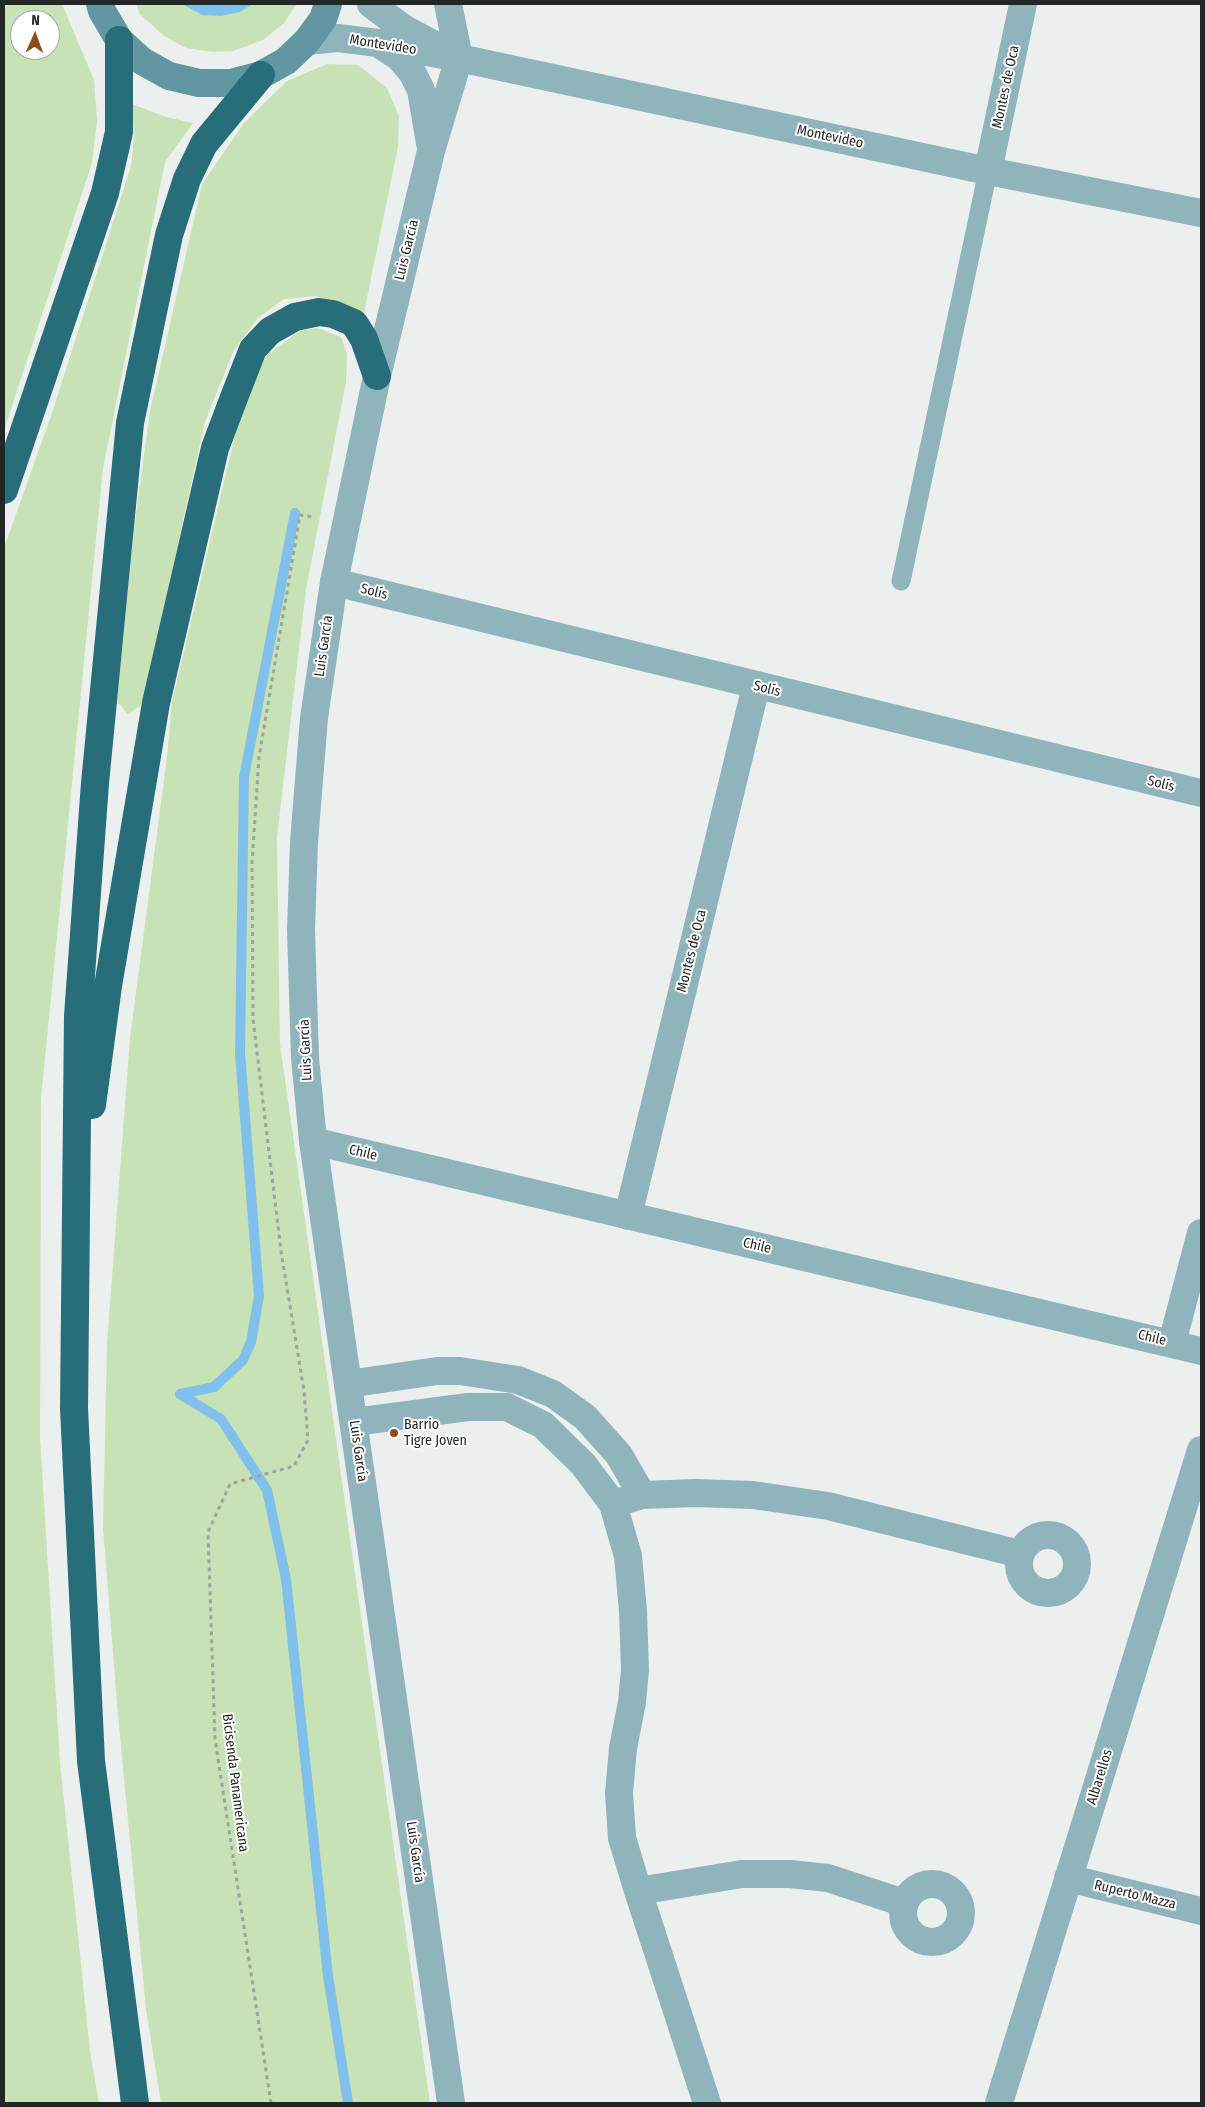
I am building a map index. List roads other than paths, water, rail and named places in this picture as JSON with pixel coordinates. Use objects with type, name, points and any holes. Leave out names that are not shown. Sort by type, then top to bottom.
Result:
[{"type":"highway","points":[[4,490],[105,193],[119,132],[119,40]]},
{"type":"highway","points":[[134,2103],[91,1761],[74,1408],[78,1016],[95,783],[130,423],[169,235],[187,179],[204,144],[261,75]]},
{"type":"highway","points":[[77,1215],[108,986],[156,703],[215,448],[253,349],[270,331],[295,316],[320,312],[333,314],[354,323],[364,339],[377,376]]},
{"type":"main road","points":[[100,4],[119,40],[142,61],[170,76],[199,83],[231,83],[261,75],[286,61],[307,42],[322,19],[328,4]]},
{"type":"street","name":"Montevideo","points":[[371,4],[403,28],[459,58]]},
{"type":"street","name":"Luis García","points":[[448,4],[459,58],[431,151],[377,376],[334,582],[314,718],[304,852],[302,940],[305,1058],[313,1141],[451,2103]]},
{"type":"street","name":"Montes de Oca","points":[[988,171],[1023,4]]},
{"type":"street","name":"Montevideo","points":[[307,42],[338,38],[378,43],[459,58],[988,171],[1201,214]]},
{"type":"street","points":[[378,43],[399,57],[412,72],[421,90],[431,151]]},
{"type":"street","name":"Solís","points":[[334,582],[1201,793]]},
{"type":"street","name":"Montes de Oca","points":[[628,1216],[756,686]]},
{"type":"street","name":"Chile","points":[[313,1141],[1201,1351]]},
{"type":"street","points":[[1172,1343],[1201,1233]]},
{"type":"street","points":[[348,1384],[437,1371],[460,1370],[518,1380],[553,1394],[585,1416],[619,1455],[642,1495]]},
{"type":"street","points":[[354,1422],[468,1407],[507,1407],[543,1425],[583,1464],[613,1504],[628,1556],[633,1611],[634,1678],[619,1793],[622,1838],[707,2103]]},
{"type":"street","name":"Albarellos","points":[[999,2103],[1201,1450]]},
{"type":"street","points":[[613,1504],[642,1495],[696,1493],[753,1495],[828,1506],[1020,1554]]},
{"type":"street","points":[[638,1891],[742,1874],[790,1874],[828,1878],[904,1903]]},
{"type":"street","name":"Ruperto Mazza","points":[[1068,1878],[1201,1911]]},
{"type":"lane","points":[[901,581],[988,171]]},
{"type":"water","points":[[182,4],[253,4],[240,12],[221,16],[202,15]]},
{"type":"waterway","points":[[180,1394],[214,1387],[243,1360],[251,1342],[259,1296],[240,1053],[244,777],[295,513]]},
{"type":"waterway","points":[[180,1394],[221,1419],[267,1490],[286,1579],[328,1976],[348,2103]]},
{"type":"place","name":"Barrio Tigre Joven","points":[[394,1433]]}]
